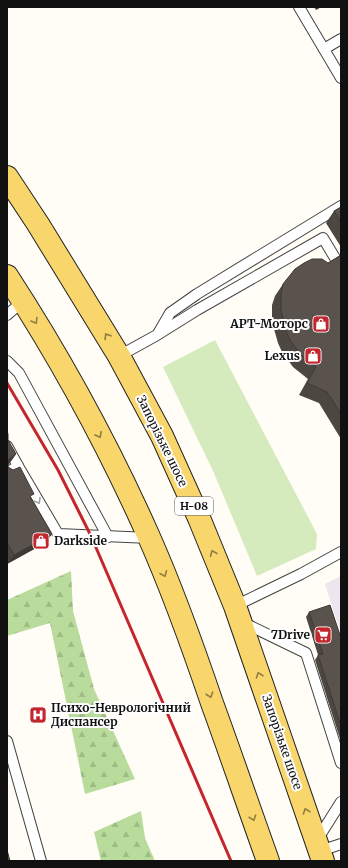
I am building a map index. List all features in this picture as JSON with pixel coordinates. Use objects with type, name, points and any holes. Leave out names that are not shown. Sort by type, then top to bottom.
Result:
[{"type":"main road","name":"Запорізьке шосе","points":[[7,177],[38,224],[119,356],[165,443],[200,518],[237,613],[320,851]]},
{"type":"main road","points":[[7,276],[15,308],[73,386],[115,464],[150,538],[185,624],[268,861]]},
{"type":"lane","points":[[298,7],[341,78]]},
{"type":"lane","points":[[324,50],[341,39]]},
{"type":"lane","points":[[158,335],[170,313],[197,294],[341,206]]},
{"type":"lane","points":[[119,356],[158,335],[198,310],[323,238],[341,268]]},
{"type":"lane","points":[[7,361],[19,373],[108,537]]},
{"type":"lane","points":[[7,446],[58,534],[150,538]]},
{"type":"lane","points":[[7,473],[18,466]]},
{"type":"lane","points":[[341,552],[301,574],[237,613],[306,653],[341,762]]},
{"type":"lane","points":[[7,741],[41,861]]},
{"type":"lane","points":[[320,851],[341,802]]},
{"type":"lane","points":[[320,851],[341,844]]},
{"type":"shaded area","points":[[341,576],[341,634],[325,584]]},
{"type":"green space","points":[[215,340],[317,534],[316,549],[257,576],[214,473],[163,367]]},
{"type":"green space","points":[[71,571],[73,611],[94,689],[135,779],[85,794],[50,623],[7,636],[7,600]]},
{"type":"green space","points":[[141,811],[145,838],[155,861],[101,861],[94,832]]},
{"type":"building","points":[[341,207],[341,222],[334,211]]},
{"type":"building","name":"Lexus","points":[[341,255],[341,414],[327,392],[307,383],[316,367],[301,355],[290,340],[281,311],[281,294],[283,284],[295,269],[304,263],[312,259],[322,259],[328,263]]},
{"type":"building","points":[[7,432],[8,440],[16,454],[8,460],[8,467],[13,470],[20,467],[34,494],[30,496],[52,534],[14,555],[7,543]]},
{"type":"building","points":[[330,605],[341,638],[341,726],[318,655],[323,654],[309,612]]},
{"type":"building","points":[[7,850],[10,861],[7,861]]},
{"type":"railway","points":[[7,383],[58,470],[91,536],[231,861]]},
{"type":"place","name":"АРТ-Моторс","points":[[321,324]]},
{"type":"place","name":"Lexus","points":[[313,356]]},
{"type":"place","name":"Darkside","points":[[41,541]]},
{"type":"place","name":"7Drive","points":[[323,635]]},
{"type":"place","name":"Психо-Неврологічний Диспансер","points":[[38,715]]}]
